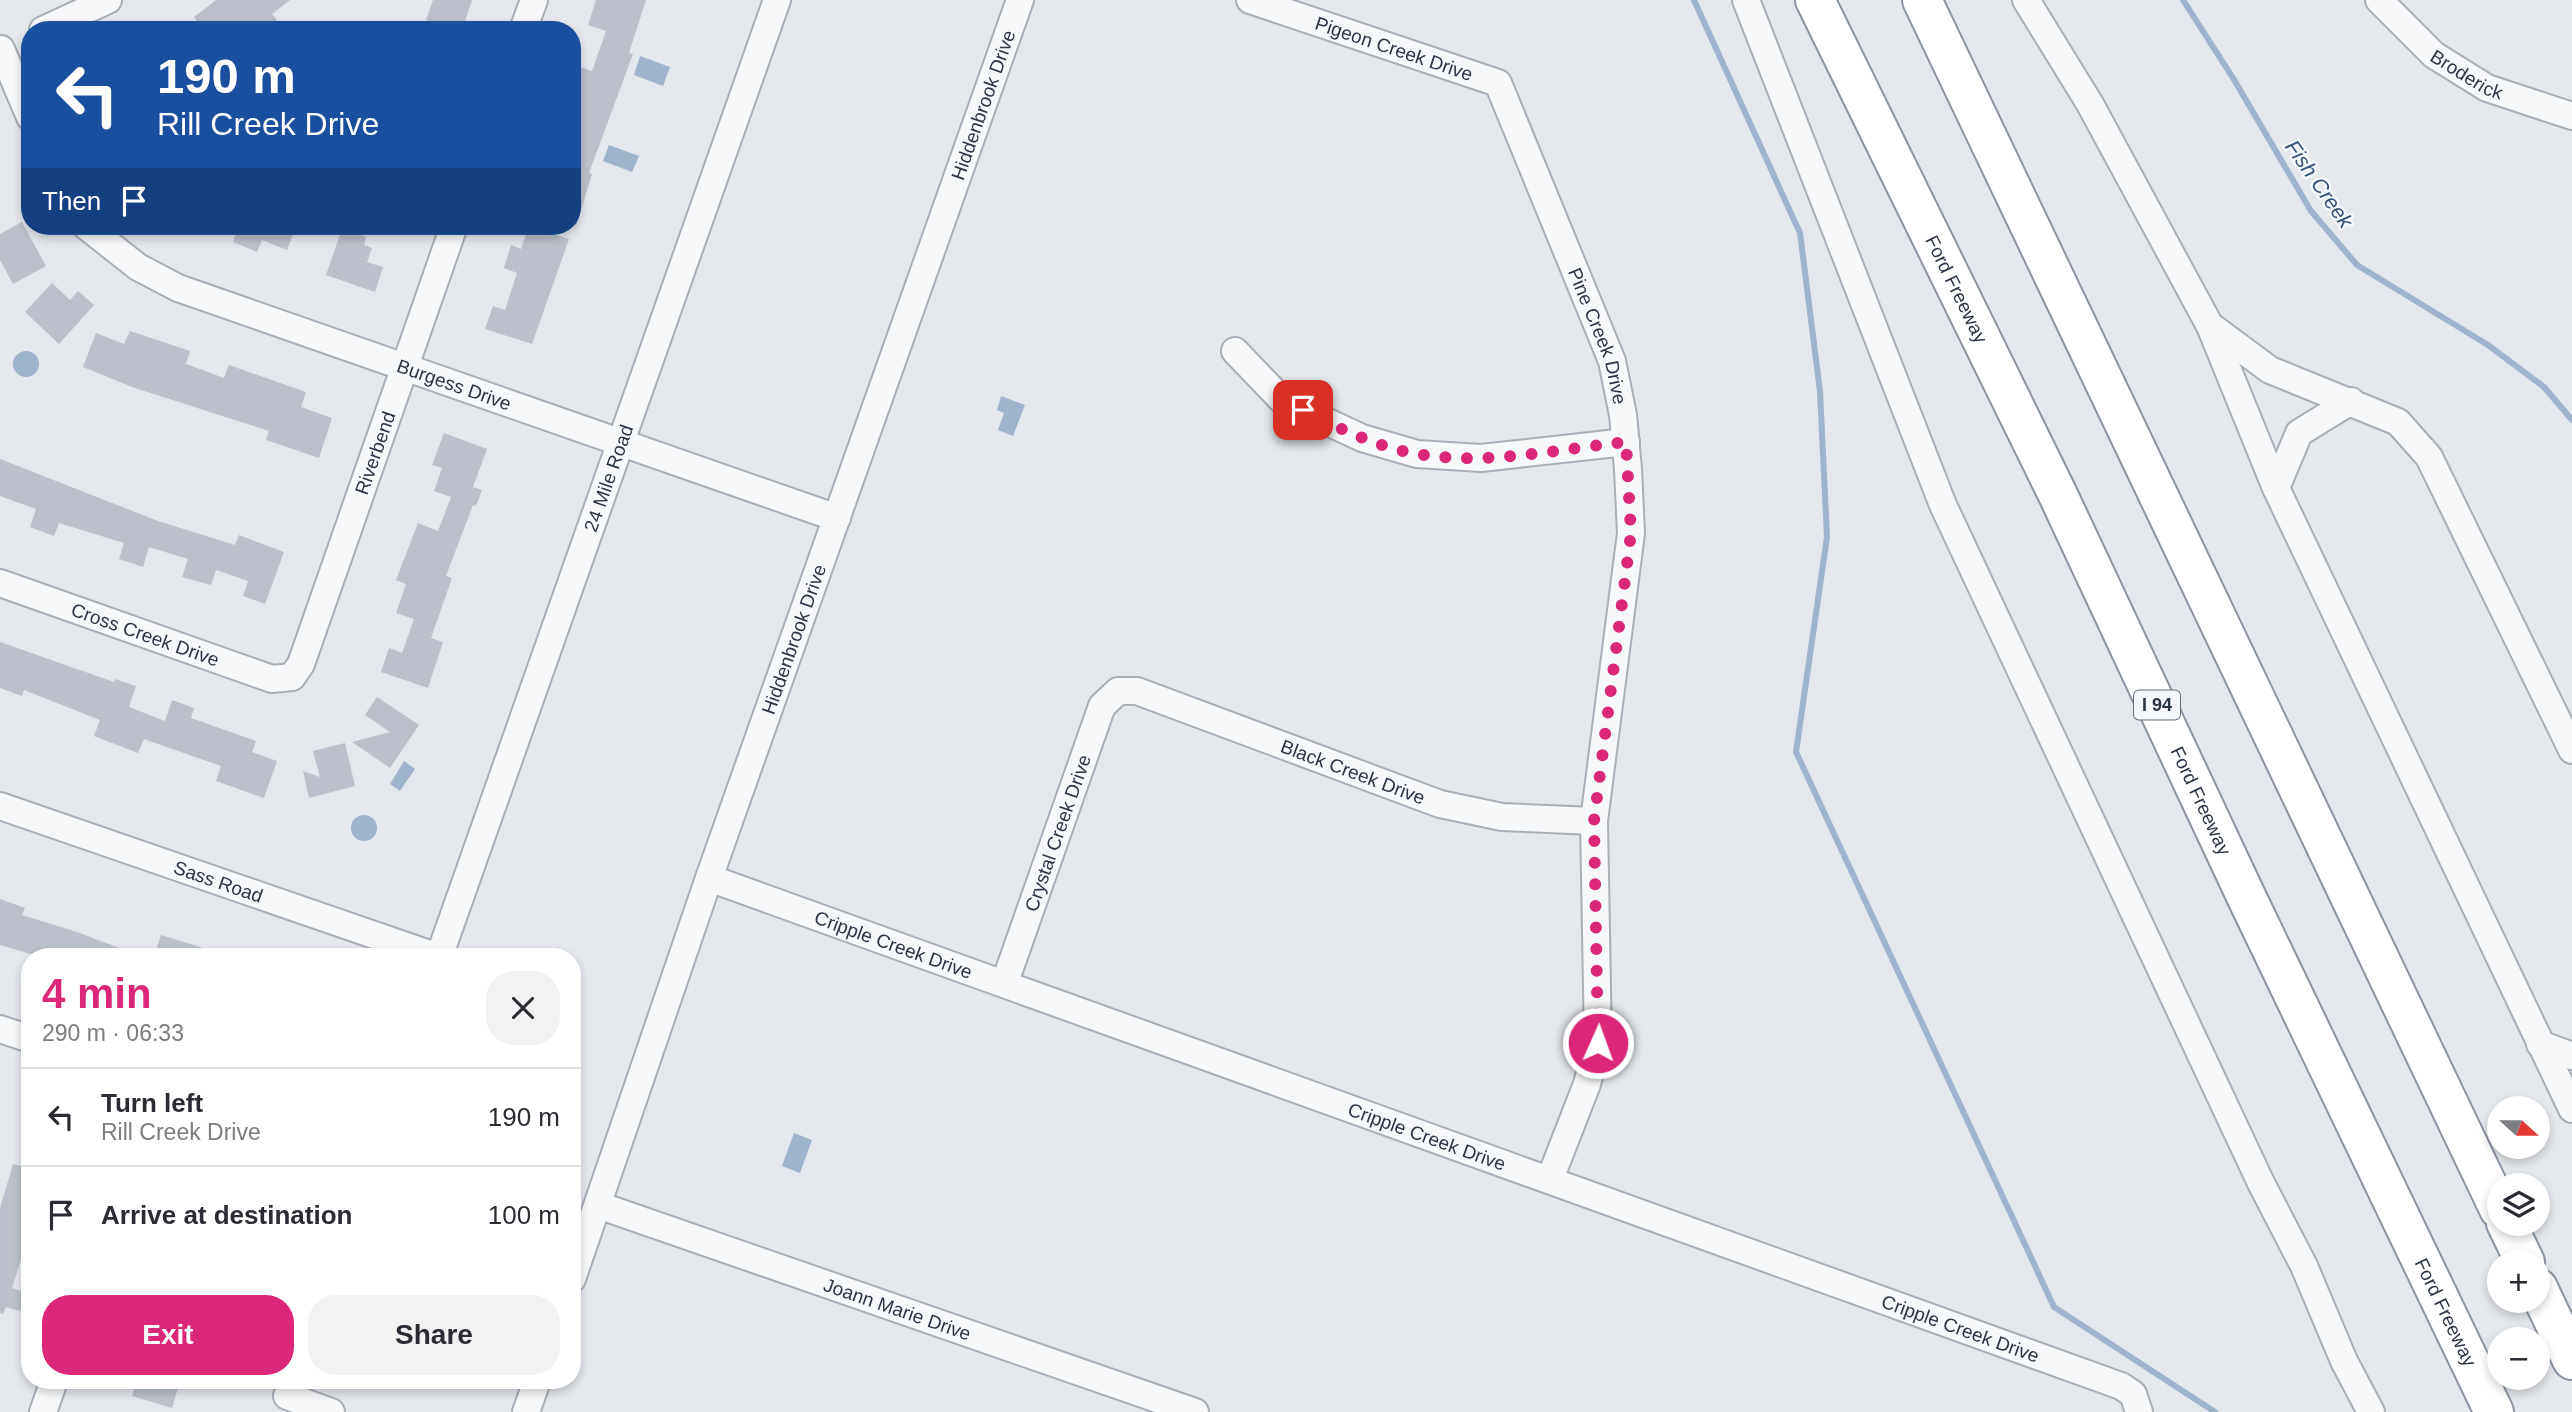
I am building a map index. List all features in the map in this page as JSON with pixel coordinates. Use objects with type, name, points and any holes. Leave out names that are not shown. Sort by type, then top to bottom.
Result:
[{"type":"highway","name":"Ford Freeway","points":[[1815,0],[2058,495],[2239,881],[2494,1412]]},
{"type":"highway","points":[[1922,0],[2487,1184]]},
{"type":"highway","points":[[2550,1313],[2572,1360]]},
{"type":"street","points":[[62,21],[108,0]]},
{"type":"street","points":[[526,21],[534,0]]},
{"type":"street","name":"24 Mile Road","points":[[441,948],[777,0]]},
{"type":"street","name":"Hiddenbrook Drive","points":[[581,1253],[709,878],[1020,0]]},
{"type":"street","name":"Pigeon Creek Drive","points":[[1250,0],[1498,83]]},
{"type":"street","points":[[1746,0],[1943,505],[2261,1183],[2304,1266],[2344,1361],[2371,1412]]},
{"type":"street","points":[[2026,0],[2090,104],[2210,326],[2276,488],[2572,1109]]},
{"type":"street","name":"Broderick","points":[[2379,0],[2434,55],[2487,88],[2572,117]]},
{"type":"street","points":[[21,40],[0,49],[21,97]]},
{"type":"street","name":"Pine Creek Drive","points":[[1498,83],[1612,361],[1626,442],[1631,533],[1594,821],[1598,1043],[1587,1084],[1550,1180]]},
{"type":"street","name":"Burgess Drive","points":[[97,235],[138,267],[178,288],[405,365],[837,518]]},
{"type":"street","name":"Riverbend","points":[[292,677],[301,664],[451,235]]},
{"type":"street","points":[[2210,326],[2270,370],[2398,422],[2429,457],[2572,750]]},
{"type":"street","points":[[1236,351],[1283,401],[1362,438],[1418,454],[1481,458],[1626,442]]},
{"type":"street","points":[[2276,488],[2299,433],[2351,401]]},
{"type":"street","name":"Cross Creek Drive","points":[[0,583],[272,679],[292,677]]},
{"type":"street","name":"Black Creek Drive","points":[[1118,691],[1132,690],[1153,696],[1451,807],[1502,817],[1594,821]]},
{"type":"street","name":"Crystal Creek Drive","points":[[1005,982],[1101,710],[1118,691]]},
{"type":"street","name":"Sass Road","points":[[0,806],[412,948]]},
{"type":"street","name":"Cripple Creek Drive","points":[[709,878],[1005,982],[2121,1386],[2133,1394],[2139,1408]]},
{"type":"street","points":[[0,1029],[21,1036]]},
{"type":"street","points":[[2540,1044],[2572,1056]]},
{"type":"street","name":"Joann Marie Drive","points":[[598,1205],[1195,1412]]},
{"type":"street","points":[[43,1412],[51,1389]]},
{"type":"street","points":[[526,1412],[534,1389]]},
{"type":"street","points":[[287,1396],[331,1412]]},
{"type":"water","points":[[640,56],[670,67],[663,86],[634,75]]},
{"type":"water","points":[[609,145],[639,156],[632,172],[603,161]]},
{"type":"water","points":[[26,351],[35,355],[39,364],[35,373],[26,377],[17,373],[13,364],[17,355]]},
{"type":"water","points":[[1001,396],[1025,405],[1013,436],[998,430],[1004,413],[997,410]]},
{"type":"water","points":[[404,761],[415,769],[400,791],[390,784]]},
{"type":"water","points":[[364,815],[373,819],[377,828],[373,837],[364,841],[355,837],[351,828],[355,819]]},
{"type":"water","points":[[794,1133],[812,1140],[800,1173],[782,1166]]},
{"type":"building","points":[[216,0],[290,0],[272,14],[276,21],[197,21],[194,17]]},
{"type":"building","points":[[433,0],[472,0],[465,21],[426,20]]},
{"type":"building","points":[[596,0],[646,0],[629,53],[633,54],[589,173],[592,174],[581,210],[581,67],[592,71],[606,31],[588,25]]},
{"type":"building","points":[[21,223],[21,235],[29,235],[46,266],[13,284],[0,260],[0,234]]},
{"type":"building","points":[[235,235],[293,235],[287,250],[262,240],[257,252],[233,242]]},
{"type":"building","points":[[340,235],[366,237],[364,245],[372,248],[367,262],[383,267],[375,292],[326,275]]},
{"type":"building","points":[[526,235],[557,235],[569,239],[532,344],[485,329],[493,306],[505,310],[517,273],[504,268],[511,245],[521,249]]},
{"type":"building","points":[[52,283],[70,300],[78,291],[94,305],[59,344],[25,312]]},
{"type":"building","points":[[130,331],[190,351],[186,364],[224,378],[229,365],[306,392],[301,407],[332,418],[319,458],[266,440],[269,431],[132,387],[83,367],[96,333],[124,344]]},
{"type":"building","points":[[444,433],[487,449],[473,487],[482,490],[476,506],[473,505],[446,576],[452,578],[431,638],[443,642],[428,688],[381,672],[389,648],[402,653],[414,619],[396,613],[406,584],[396,580],[418,523],[438,531],[451,497],[434,491],[442,468],[432,465]]},
{"type":"building","points":[[0,459],[158,521],[235,545],[239,535],[284,552],[265,604],[243,596],[248,581],[216,570],[211,585],[182,577],[188,559],[149,547],[143,567],[119,559],[124,543],[59,523],[54,536],[30,527],[36,509],[0,496]]},
{"type":"building","points":[[0,642],[114,682],[115,679],[136,686],[129,707],[165,721],[172,700],[194,708],[191,718],[256,741],[252,752],[277,761],[264,798],[216,781],[221,766],[144,739],[138,753],[94,736],[100,720],[24,690],[22,696],[0,688]]},
{"type":"building","points":[[377,697],[419,725],[390,768],[352,742],[390,732],[365,715]]},
{"type":"building","points":[[345,743],[355,786],[309,798],[303,771],[320,777],[313,751]]},
{"type":"building","points":[[0,899],[25,908],[22,915],[119,948],[21,948],[21,951],[0,945]]},
{"type":"building","points":[[161,935],[204,948],[157,948]]},
{"type":"building","points":[[13,1164],[21,1166],[21,1259],[12,1288],[21,1291],[21,1308],[20,1311],[6,1307],[3,1314],[0,1313],[0,1208]]},
{"type":"building","points":[[134,1389],[178,1389],[172,1408],[132,1396]]},
{"type":"waterway","points":[[1694,0],[1800,233],[1820,391],[1827,537],[1796,752],[2054,1307],[2215,1412]]},
{"type":"waterway","name":"Fish Creek","points":[[2183,0],[2233,78],[2311,211],[2357,265],[2488,345],[2544,387],[2572,420]]},
{"type":"route","points":[[1303,410],[1362,438],[1418,454],[1481,458],[1626,442],[1631,533],[1594,821],[1600,1024],[1598,1043]]}]
